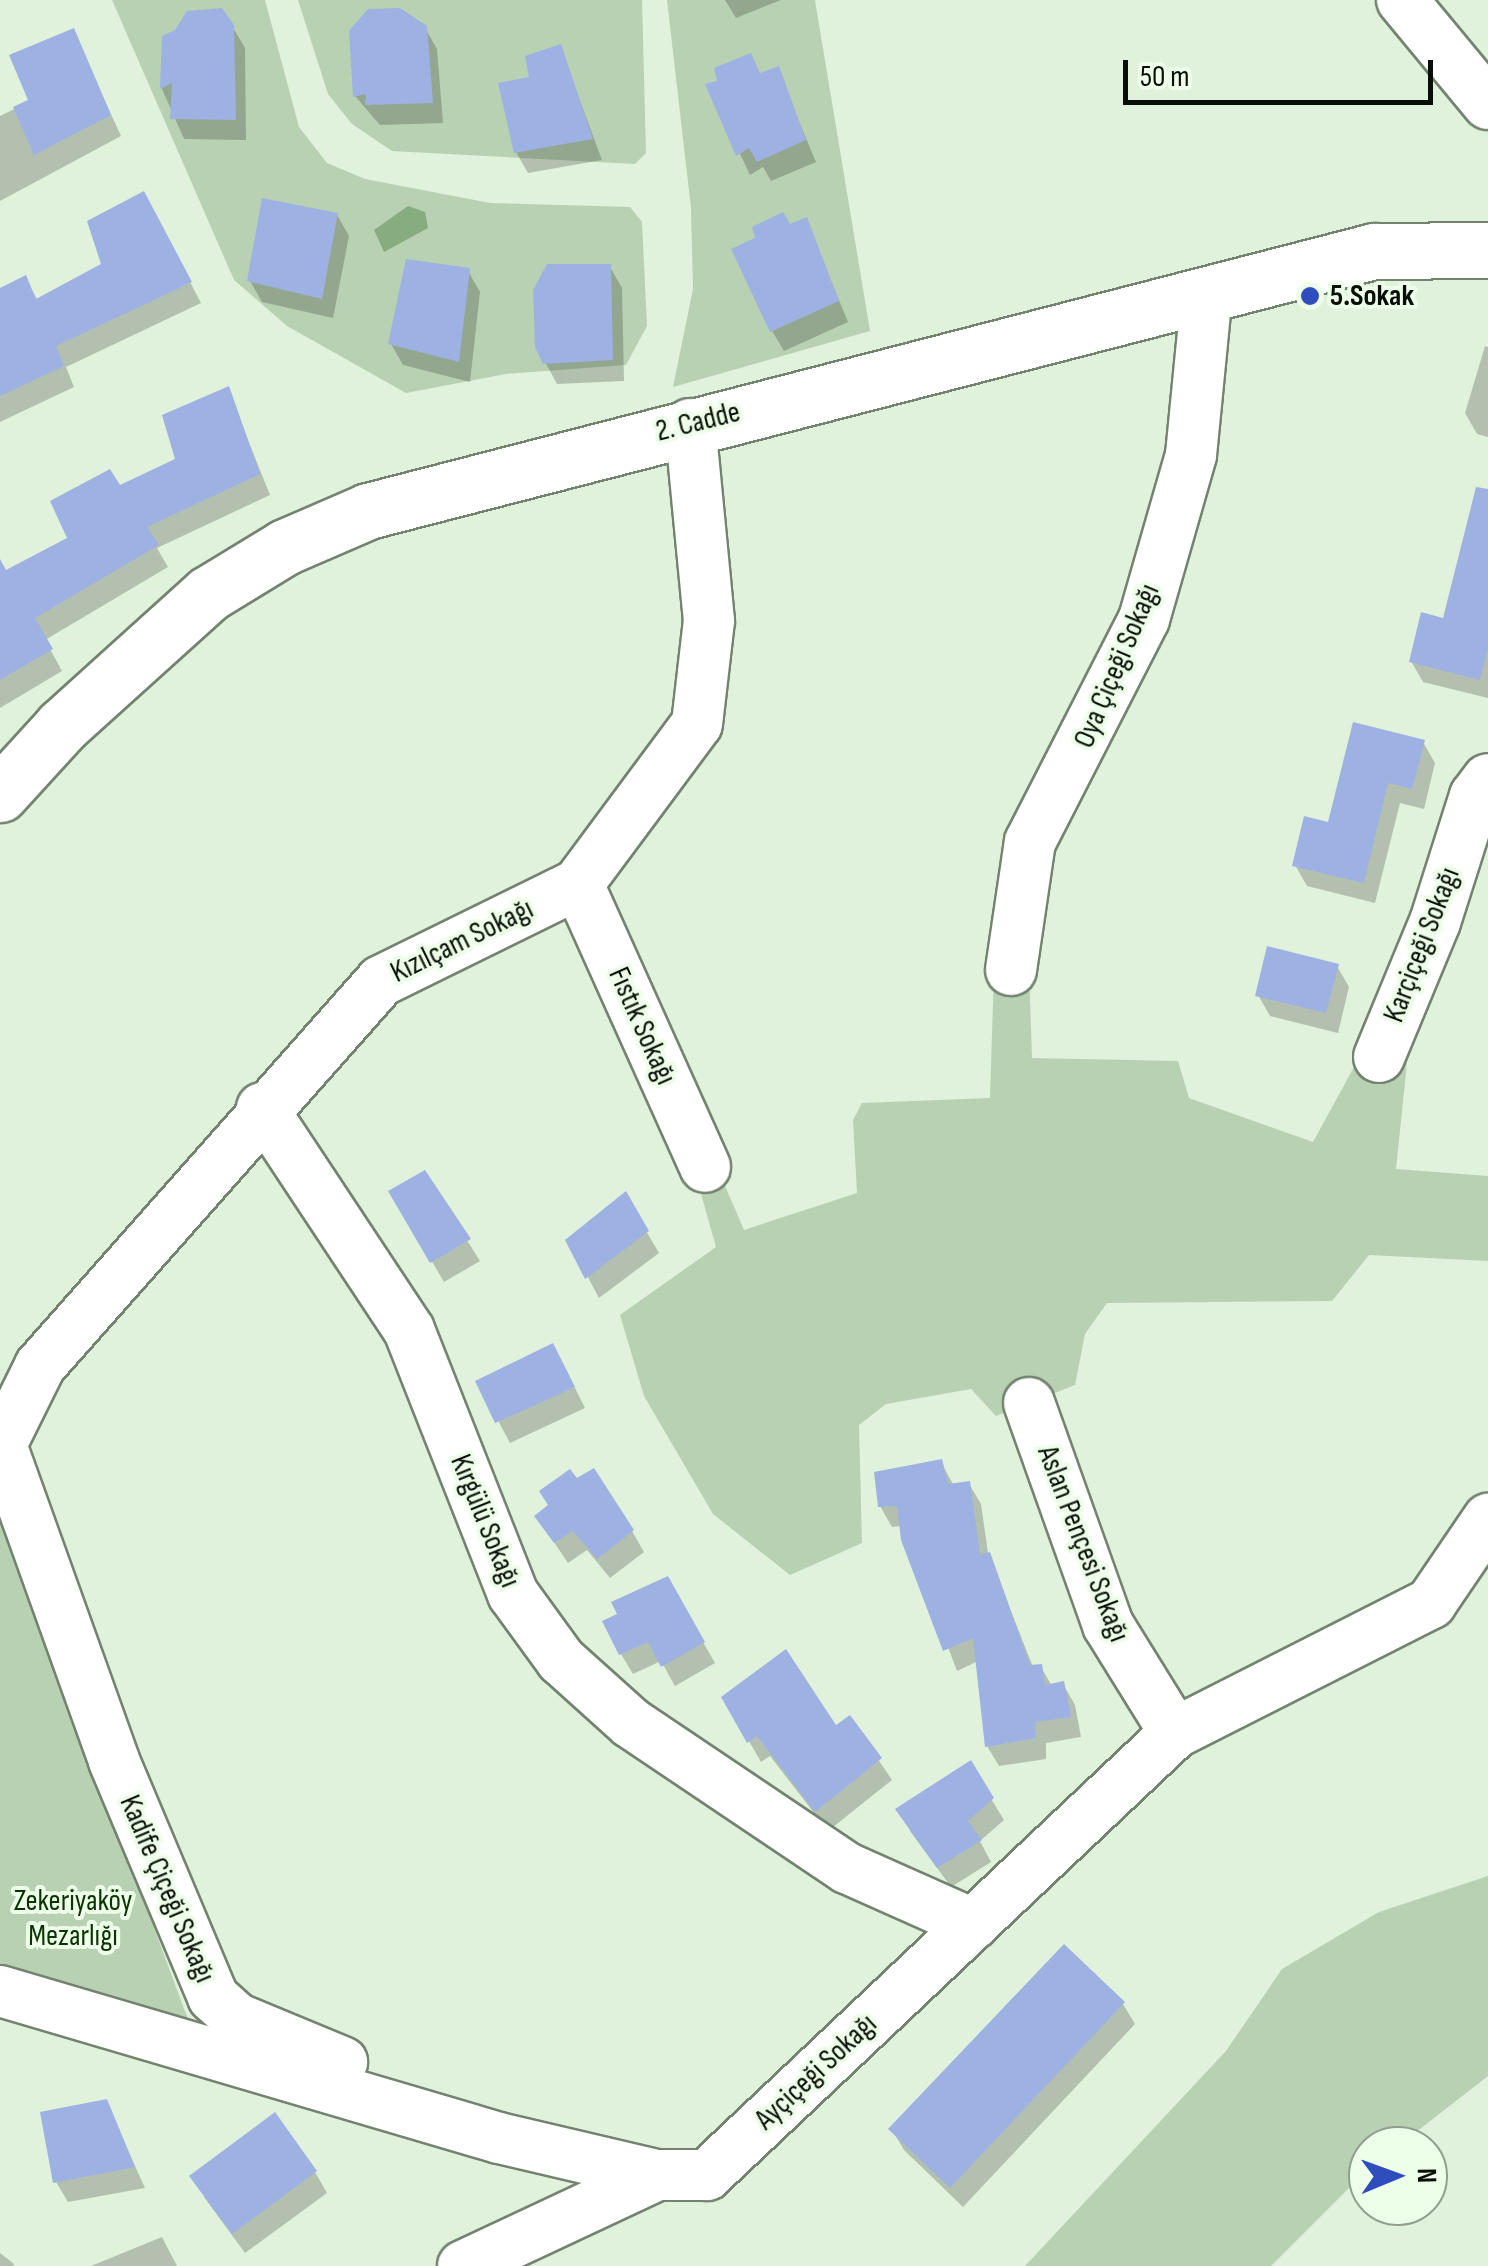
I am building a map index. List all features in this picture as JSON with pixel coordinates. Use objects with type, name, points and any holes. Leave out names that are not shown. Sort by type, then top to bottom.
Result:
[{"type":"street","points":[[1402,0],[1488,104]]},
{"type":"street","name":"2. Cadde","points":[[0,794],[62,726],[208,594],[285,547],[368,511],[690,424],[1374,251],[1488,250]]},
{"type":"street","name":"Oya Çiçeği Sokağı","points":[[1011,970],[1030,842],[1144,619],[1191,454],[1207,293]]},
{"type":"street","name":"Kızılçam Sokağı","points":[[1,1443],[40,1366],[262,1108],[380,981],[578,884],[698,724],[709,621],[690,424]]},
{"type":"street","name":"Karçiçeği Sokağı","points":[[1379,1057],[1436,922],[1475,796],[1488,779]]},
{"type":"street","name":"Fıstık Sokağı","points":[[578,884],[705,1167]]},
{"type":"street","name":"Kırgülü Sokağı","points":[[262,1108],[409,1330],[513,1594],[561,1660],[631,1723],[846,1868],[973,1924]]},
{"type":"street","name":"Aslan Pençesi Sokağı","points":[[1028,1403],[1108,1624],[1174,1733]]},
{"type":"street","name":"Kadife Çiçeği Sokağı","points":[[1,1443],[114,1761],[213,1997],[236,2018],[385,2080],[657,2175]]},
{"type":"street","name":"Ayçiçeği Sokağı","points":[[0,1991],[499,2138],[657,2175],[707,2176],[1174,1733],[1431,1603],[1488,1519]]},
{"type":"street","points":[[462,2266],[657,2175]]},
{"type":"green space","points":[[112,0],[265,0],[299,127],[327,163],[365,179],[490,203],[630,207],[642,222],[647,326],[626,365],[506,374],[406,393],[287,326],[234,280]]},
{"type":"green space","points":[[298,0],[642,0],[646,153],[635,164],[392,151],[352,124],[328,94]]},
{"type":"green space","points":[[667,0],[815,0],[870,331],[673,387],[693,289],[691,208]]},
{"type":"green space","points":[[994,970],[1029,970],[1032,1058],[1178,1061],[1189,1098],[1313,1142],[1360,1056],[1407,1063],[1396,1169],[1488,1176],[1488,1261],[1369,1255],[1332,1301],[1107,1303],[1085,1334],[1075,1385],[996,1416],[971,1389],[886,1404],[859,1425],[862,1543],[790,1575],[713,1514],[644,1396],[620,1315],[716,1247],[694,1169],[716,1165],[744,1230],[857,1193],[853,1120],[862,1103],[990,1098]]},
{"type":"green space","name":"Zekeriyaköy Mezarlığı","points":[[0,1513],[192,2030],[0,1973]]},
{"type":"green space","points":[[1488,1876],[1488,2076],[1424,2126],[1348,2126],[1348,2189],[1271,2266],[1025,2266],[1226,2051],[1282,1969],[1379,1912]]},
{"type":"shaded area","points":[[408,206],[425,212],[428,228],[384,252],[374,230]]},
{"type":"building","points":[[222,8],[234,25],[236,120],[170,119],[172,83],[160,89],[162,36],[175,30],[187,11]]},
{"type":"building","points":[[400,8],[427,26],[433,103],[365,105],[366,94],[353,97],[349,31],[368,9]]},
{"type":"building","points":[[74,28],[111,115],[34,155],[13,107],[28,100],[9,55]]},
{"type":"building","points":[[561,44],[593,139],[514,153],[498,83],[529,77],[525,56]]},
{"type":"building","points":[[751,53],[760,73],[779,66],[806,140],[757,162],[749,148],[736,156],[705,84],[717,81],[714,68]]},
{"type":"building","points":[[144,191],[192,282],[56,346],[64,366],[0,396],[0,288],[26,275],[36,299],[101,264],[87,221]]},
{"type":"building","points":[[262,198],[338,213],[322,299],[247,281]]},
{"type":"building","points":[[783,212],[790,224],[807,217],[839,301],[770,332],[731,249],[755,238],[752,227]]},
{"type":"building","points":[[406,259],[470,268],[459,362],[388,344]]},
{"type":"building","points":[[547,264],[611,264],[613,360],[543,364],[535,347],[533,290]]},
{"type":"building","points":[[229,386],[260,474],[147,527],[159,545],[35,618],[53,649],[0,680],[0,559],[6,570],[67,538],[50,501],[110,469],[120,485],[175,459],[162,415]]},
{"type":"building","points":[[1476,487],[1488,489],[1488,648],[1480,680],[1409,662],[1421,612],[1443,618]]},
{"type":"building","points":[[1353,722],[1425,740],[1412,789],[1388,783],[1364,883],[1292,866],[1304,816],[1328,822]]},
{"type":"building","points":[[1267,946],[1339,964],[1326,1013],[1255,996]]},
{"type":"building","points":[[425,1170],[471,1239],[430,1263],[388,1191]]},
{"type":"building","points":[[626,1191],[649,1231],[585,1279],[565,1240]]},
{"type":"building","points":[[553,1343],[575,1387],[495,1423],[475,1381]]},
{"type":"building","points":[[942,1459],[948,1484],[970,1481],[980,1555],[990,1552],[1030,1665],[1042,1664],[1045,1685],[1064,1681],[1071,1717],[1035,1722],[1036,1738],[985,1747],[973,1638],[943,1651],[901,1540],[897,1506],[878,1507],[874,1472]]},
{"type":"building","points":[[594,1468],[634,1530],[597,1559],[573,1531],[554,1543],[534,1516],[548,1505],[539,1491],[570,1469],[577,1478]]},
{"type":"building","points":[[668,1576],[705,1642],[661,1667],[648,1642],[619,1655],[602,1621],[617,1614],[611,1602]]},
{"type":"building","points":[[786,1649],[836,1725],[850,1715],[882,1758],[815,1812],[757,1736],[747,1743],[721,1697]]},
{"type":"building","points":[[971,1760],[994,1798],[968,1821],[982,1840],[937,1868],[895,1809]]},
{"type":"building","points":[[1064,1944],[1125,2002],[950,2188],[888,2129]]},
{"type":"building","points":[[107,2099],[135,2167],[53,2183],[40,2112]]},
{"type":"building","points":[[275,2112],[317,2171],[232,2234],[189,2176]]},
{"type":"place","name":"5.Sokak","points":[[1310,296]]}]
